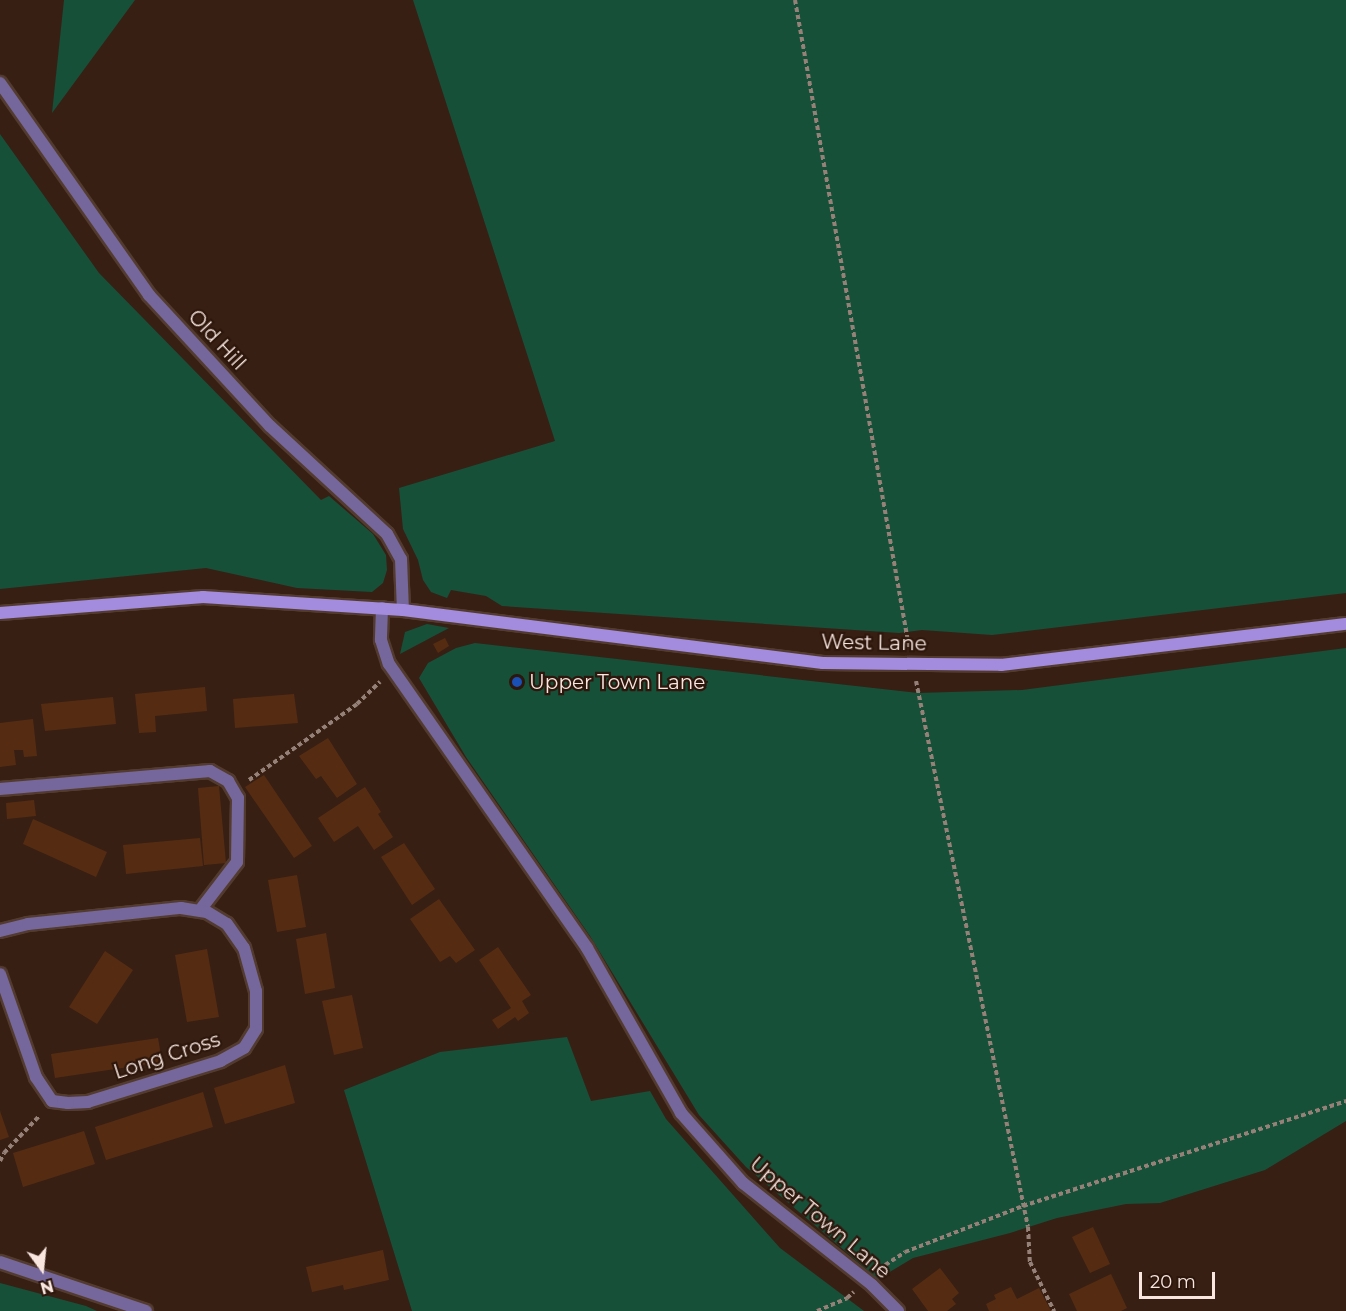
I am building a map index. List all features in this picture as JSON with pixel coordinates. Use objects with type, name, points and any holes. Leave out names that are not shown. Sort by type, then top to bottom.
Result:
[{"type":"street","name":"Old Hill","points":[[0,83],[149,295],[270,426],[387,534],[401,559],[403,610]]},
{"type":"street","name":"West Lane","points":[[0,613],[203,597],[403,610],[823,663],[1001,665],[1346,624]]},
{"type":"street","name":"Upper Town Lane","points":[[381,608],[381,640],[393,669],[587,948],[681,1113],[743,1183],[865,1281],[898,1311]]},
{"type":"street","points":[[0,789],[210,771],[228,781],[238,798],[237,862],[200,910]]},
{"type":"street","name":"Long Cross","points":[[0,931],[52,921],[181,908],[207,912],[226,924],[244,948],[256,991],[256,1029],[244,1048],[221,1061],[88,1102],[52,1101]]},
{"type":"street","points":[[0,974],[36,1077],[52,1101]]},
{"type":"street","points":[[0,1262],[146,1311]]},
{"type":"path","points":[[795,0],[912,664],[1023,1206],[1030,1263],[1054,1311]]},
{"type":"path","points":[[234,791],[357,704],[393,669]]},
{"type":"path","points":[[0,1161],[52,1101]]},
{"type":"path","points":[[817,1311],[847,1298],[871,1274],[905,1252],[1023,1206],[1346,1101]]},
{"type":"green space","points":[[64,0],[135,0],[52,113]]},
{"type":"green space","points":[[413,0],[1346,0],[1346,593],[992,635],[922,630],[899,633],[502,606],[486,596],[451,590],[447,598],[431,592],[423,580],[418,560],[403,529],[399,488],[555,441]]},
{"type":"green space","points":[[0,134],[99,273],[321,500],[329,496],[373,534],[386,555],[387,570],[383,583],[372,592],[297,588],[206,568],[0,589]]},
{"type":"green space","points":[[427,624],[449,628],[400,654],[405,632]]},
{"type":"green space","points":[[475,643],[918,693],[1022,690],[1346,648],[1346,1121],[1265,1170],[1160,1203],[1126,1204],[1057,1218],[1010,1233],[913,1258],[878,1279],[746,1167],[699,1115],[590,936],[466,757],[419,678],[428,663],[456,648]]},
{"type":"green space","points":[[567,1037],[591,1101],[650,1091],[666,1119],[780,1248],[864,1311],[412,1311],[344,1090],[440,1052]]},
{"type":"green space","points":[[0,1283],[86,1306],[97,1311],[0,1311]]},
{"type":"building","points":[[445,638],[449,646],[438,653],[433,644]]},
{"type":"building","points":[[205,687],[207,711],[155,716],[156,732],[139,733],[135,694]]},
{"type":"building","points":[[294,694],[298,723],[235,728],[233,699]]},
{"type":"building","points":[[113,697],[116,724],[45,731],[41,704]]},
{"type":"building","points":[[33,719],[37,756],[24,757],[23,750],[14,750],[16,765],[0,767],[0,723]]},
{"type":"building","points":[[328,738],[357,784],[337,798],[321,776],[316,779],[299,756]]},
{"type":"building","points":[[264,775],[312,846],[294,858],[245,787]]},
{"type":"building","points":[[219,786],[226,863],[204,865],[198,788]]},
{"type":"building","points":[[365,787],[381,812],[378,814],[393,837],[374,850],[358,826],[334,842],[318,818]]},
{"type":"building","points":[[34,800],[36,816],[7,819],[6,803]]},
{"type":"building","points":[[33,819],[107,852],[96,877],[23,844]]},
{"type":"building","points":[[200,838],[203,866],[126,874],[123,845]]},
{"type":"building","points":[[404,843],[435,889],[412,905],[381,857]]},
{"type":"building","points":[[297,875],[306,927],[277,932],[268,880]]},
{"type":"building","points":[[439,899],[475,950],[456,963],[450,956],[440,962],[410,919]]},
{"type":"building","points":[[326,933],[335,988],[305,994],[296,939]]},
{"type":"building","points":[[498,947],[531,995],[522,1001],[529,1013],[518,1021],[515,1017],[498,1029],[492,1020],[511,1008],[479,960]]},
{"type":"building","points":[[207,949],[219,1017],[187,1022],[175,955]]},
{"type":"building","points":[[105,951],[133,970],[97,1024],[69,1007]]},
{"type":"building","points":[[352,995],[363,1048],[334,1055],[322,1001]]},
{"type":"building","points":[[158,1038],[162,1062],[55,1078],[51,1054]]},
{"type":"building","points":[[285,1065],[295,1103],[225,1124],[214,1088]]},
{"type":"building","points":[[203,1092],[213,1127],[106,1160],[95,1127]]},
{"type":"building","points":[[0,1111],[9,1137],[0,1140]]},
{"type":"building","points":[[84,1131],[95,1164],[23,1187],[13,1153]]},
{"type":"building","points":[[1093,1227],[1110,1264],[1090,1273],[1072,1237]]},
{"type":"building","points":[[383,1250],[389,1280],[344,1290],[343,1285],[312,1292],[306,1267]]},
{"type":"building","points":[[940,1268],[959,1293],[952,1299],[956,1304],[947,1311],[928,1311],[912,1289]]},
{"type":"building","points":[[1111,1274],[1127,1308],[1121,1311],[1077,1311],[1069,1294]]},
{"type":"building","points":[[1011,1287],[1017,1299],[1039,1288],[1051,1311],[989,1311],[986,1304],[996,1299],[994,1295]]},
{"type":"place","name":"Upper Town Lane","points":[[517,682]]}]
